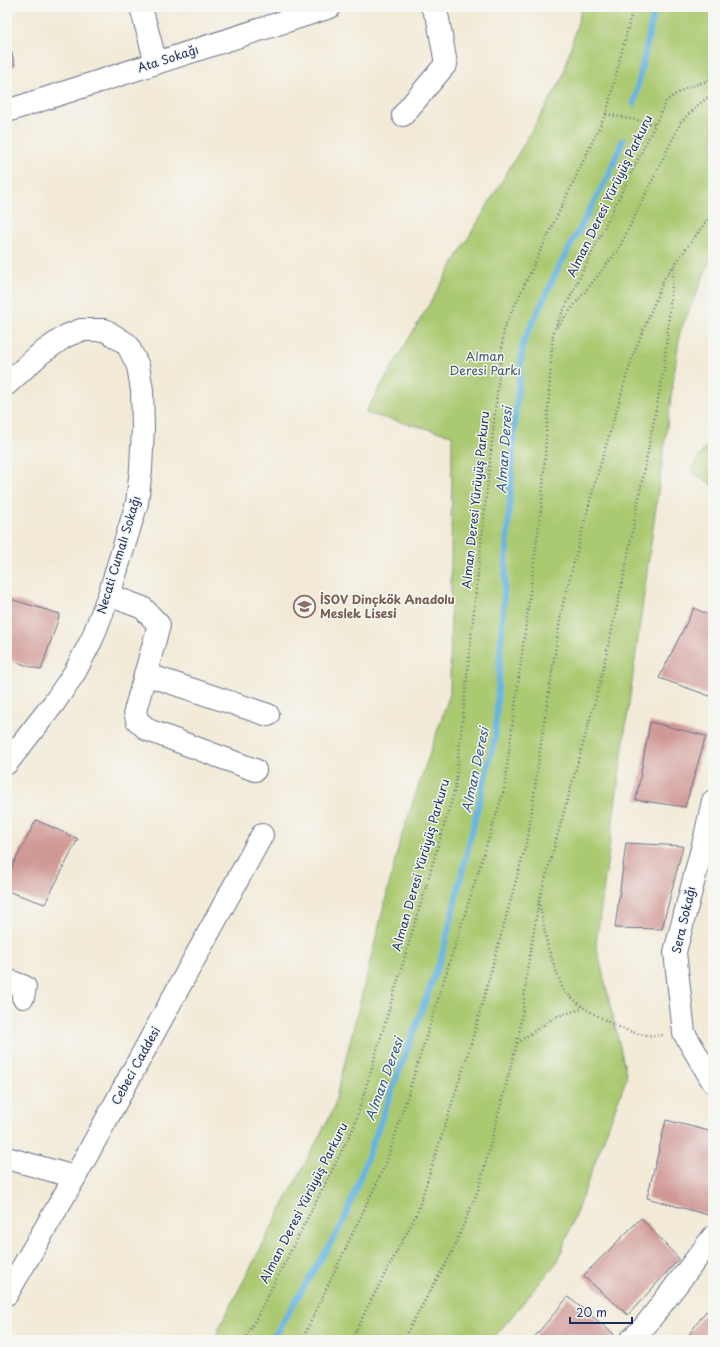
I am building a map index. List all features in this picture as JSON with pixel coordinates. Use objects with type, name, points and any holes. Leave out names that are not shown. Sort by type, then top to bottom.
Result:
[{"type":"street","points":[[141,7],[156,63]]},
{"type":"street","name":"Ata Sokağı","points":[[7,111],[330,7]]},
{"type":"street","points":[[403,115],[446,64],[438,19],[432,7]]},
{"type":"street","name":"Necati Cumalı Sokağı","points":[[7,384],[40,354],[66,336],[81,330],[106,330],[127,344],[138,366],[142,390],[143,427],[141,469],[137,503],[109,595],[92,640],[75,672],[54,703],[7,763]]},
{"type":"street","points":[[109,595],[143,608],[159,625],[135,711],[137,720],[148,730],[255,770]]},
{"type":"street","points":[[145,674],[268,715]]},
{"type":"street","name":"Sera Sokağı","points":[[713,801],[675,952],[684,1032],[713,1082]]},
{"type":"street","name":"Cebeci Caddesi","points":[[7,1294],[76,1177],[262,835]]},
{"type":"street","points":[[7,980],[25,987],[23,997]]},
{"type":"street","points":[[7,1158],[76,1177]]},
{"type":"street","points":[[631,1340],[645,1326],[713,1237]]},
{"type":"path","name":"Alman Deresi Yürüyüş Parkuru","points":[[245,1340],[354,1127],[455,789],[504,328],[606,114],[633,7]]},
{"type":"path","name":"Alman Deresi Yürüyüş Parkuru","points":[[302,1340],[387,1161],[504,790],[542,502],[553,332],[667,100],[686,88],[713,79]]},
{"type":"path","points":[[553,332],[618,250],[681,122],[713,93]]},
{"type":"path","points":[[606,114],[655,124]]},
{"type":"path","points":[[352,1340],[364,1312],[417,1213],[471,1044],[528,837],[562,608],[592,493],[632,358],[664,279],[713,212]]},
{"type":"path","points":[[403,1340],[452,1252],[479,1188],[517,1043],[523,1010],[527,970],[539,902],[599,687],[624,575],[664,368],[674,265]]},
{"type":"path","points":[[539,902],[548,948],[563,990],[584,1008],[615,1025],[636,1033],[657,1036],[684,1032]]},
{"type":"path","points":[[517,1043],[555,1018],[584,1008]]},
{"type":"green space","name":"Alman Deresi Parkı","points":[[582,7],[713,7],[713,254],[680,332],[596,944],[627,1077],[558,1261],[492,1340],[214,1340],[333,1110],[401,837],[450,694],[452,435],[365,413],[562,79]]},
{"type":"green space","points":[[713,437],[713,486],[690,470]]},
{"type":"building","points":[[7,35],[15,66],[7,68]]},
{"type":"building","points":[[7,598],[60,614],[41,670],[7,659]]},
{"type":"building","points":[[694,608],[713,617],[713,689],[710,696],[659,678]]},
{"type":"building","points":[[650,722],[706,736],[685,807],[636,800]]},
{"type":"building","points":[[36,820],[78,839],[45,904],[7,891],[7,876]]},
{"type":"building","points":[[626,843],[683,846],[662,929],[615,928]]},
{"type":"building","points":[[666,1120],[713,1132],[713,1195],[708,1215],[647,1198]]},
{"type":"building","points":[[641,1218],[679,1259],[628,1315],[583,1276]]},
{"type":"building","points":[[568,1297],[614,1334],[609,1340],[532,1340]]},
{"type":"building","points":[[706,1311],[713,1317],[713,1340],[685,1340]]},
{"type":"waterway","name":"Alman Deresi","points":[[634,104],[655,7]]},
{"type":"waterway","name":"Alman Deresi","points":[[272,1340],[344,1221],[442,955],[495,737],[515,420],[523,343],[558,269],[609,174],[623,140]]},
{"type":"place","name":"İSOV Dinçkök Anadolu Meslek Lisesi","points":[[304,607]]}]
